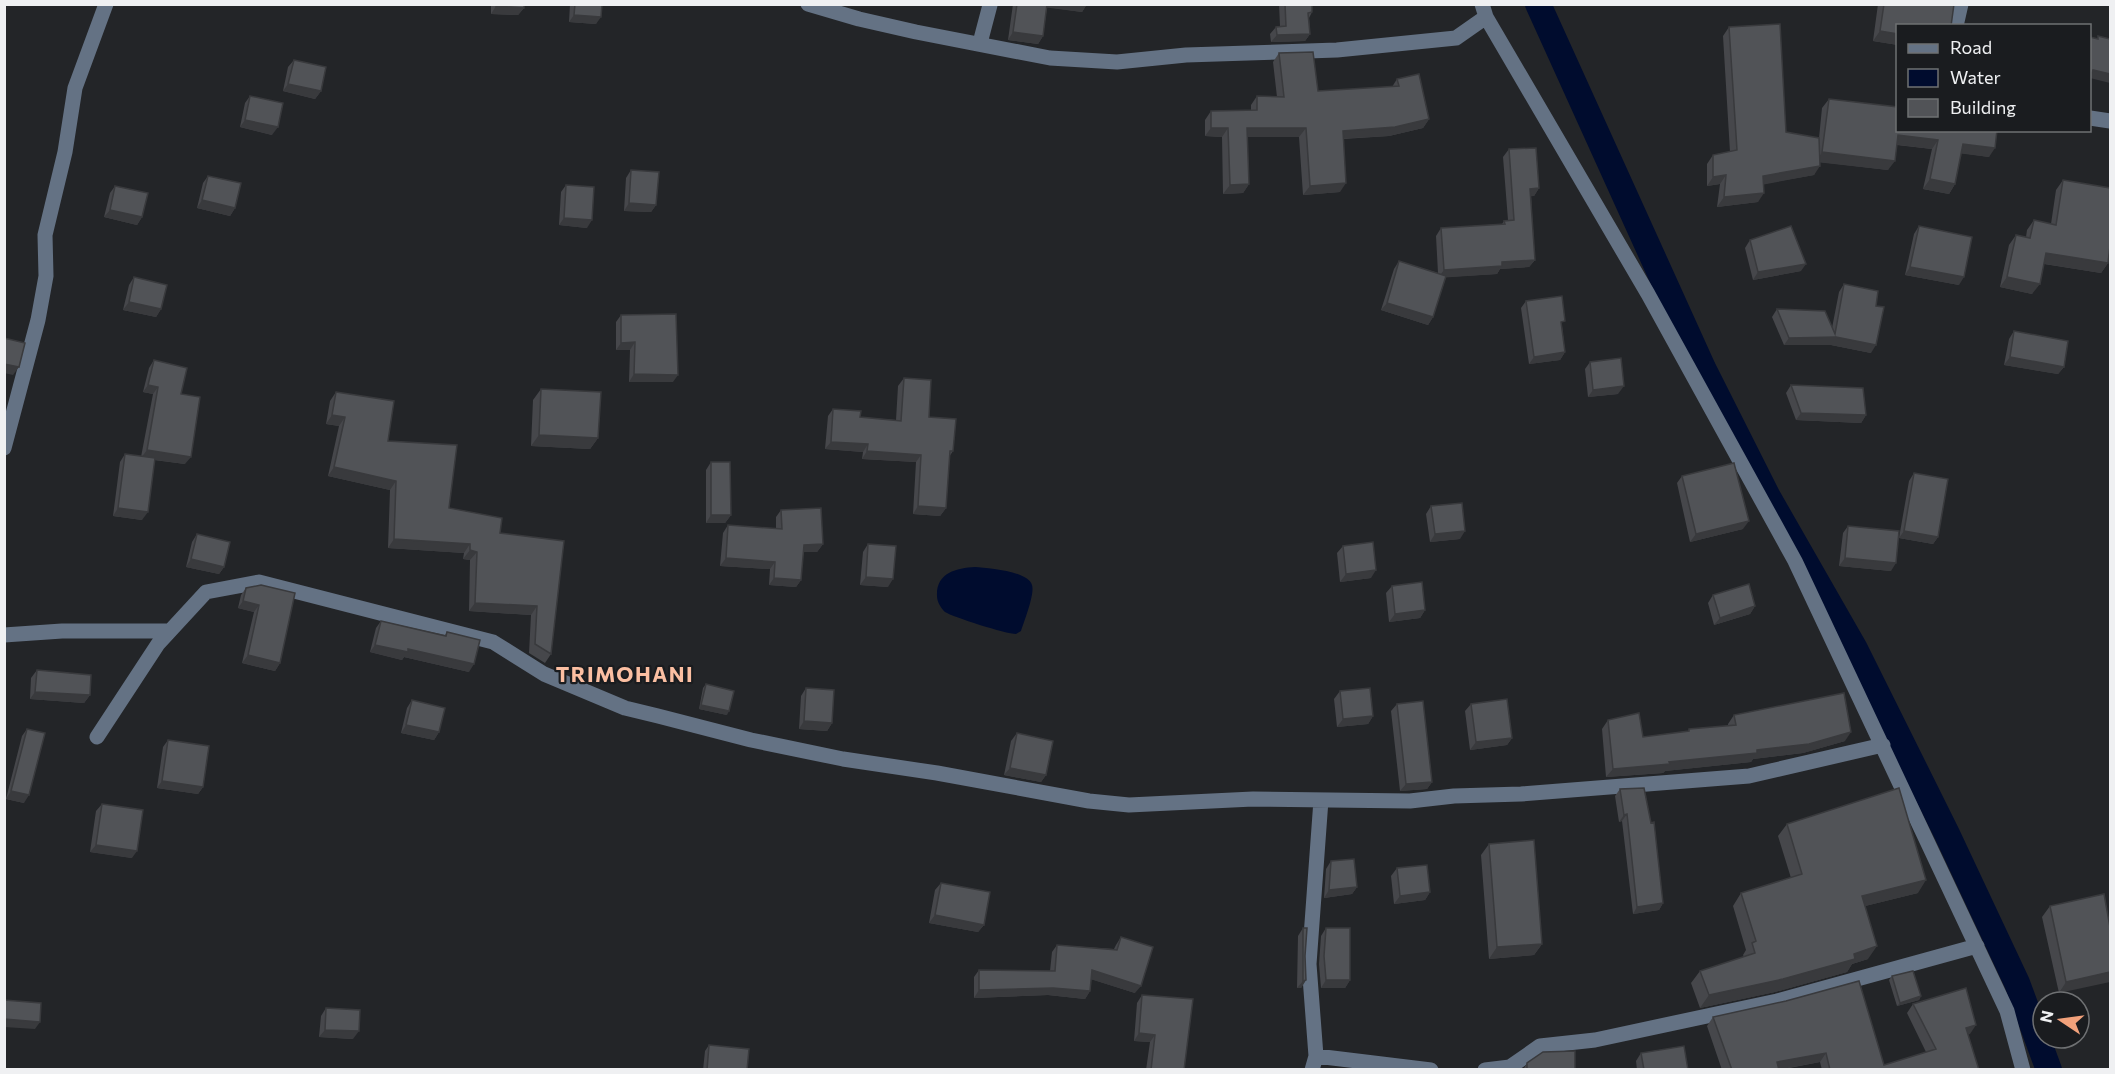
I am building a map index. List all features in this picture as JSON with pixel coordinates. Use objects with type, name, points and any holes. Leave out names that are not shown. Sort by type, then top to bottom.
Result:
[{"type":"street","points":[[4,448],[38,320],[46,276],[45,235],[65,152],[75,88],[106,4]]},
{"type":"street","points":[[808,4],[867,21],[1050,58],[1117,62],[1209,53],[1337,50],[1456,38],[1484,11],[1648,294],[1783,541],[2007,1011],[2023,1070]]},
{"type":"street","points":[[1956,24],[1961,4]]},
{"type":"street","points":[[980,43],[990,5]]},
{"type":"street","points":[[2091,117],[2110,121]]},
{"type":"street","points":[[97,737],[158,644],[206,592],[259,582],[493,642],[544,674],[625,708],[752,740],[843,759],[1129,806],[1253,799],[1410,801],[1749,776],[1882,745]]},
{"type":"street","points":[[4,635],[63,631],[170,631]]},
{"type":"street","points":[[1321,800],[1309,964],[1314,1063],[1431,1070]]},
{"type":"street","points":[[1485,1070],[1510,1067],[1540,1046],[1595,1040],[1777,1001],[1977,946]]},
{"type":"water","points":[[975,567],[1016,573],[1029,580],[1033,589],[1021,631],[1016,634],[991,628],[942,609],[937,596],[940,582],[948,573]]},
{"type":"building","points":[[496,4],[524,4],[524,8],[496,6]]},
{"type":"building","points":[[575,4],[602,4],[601,17],[574,15]]},
{"type":"building","points":[[1017,4],[1047,4],[1043,36],[1013,32]]},
{"type":"building","points":[[1285,4],[1312,4],[1312,12],[1308,13],[1310,34],[1277,35],[1276,27],[1286,26]]},
{"type":"building","points":[[1884,4],[1954,4],[1951,24],[1896,24],[1896,34],[1880,31]]},
{"type":"building","points":[[1780,24],[1786,132],[1819,138],[1820,166],[1763,176],[1764,193],[1724,197],[1726,175],[1713,177],[1713,155],[1737,150],[1729,27]]},
{"type":"building","points":[[2098,36],[2110,39],[2110,74],[2093,70],[2091,72],[2091,37],[2098,39]]},
{"type":"building","points":[[1313,52],[1318,91],[1399,86],[1397,79],[1419,74],[1429,119],[1395,127],[1343,131],[1346,183],[1310,186],[1306,128],[1247,128],[1249,184],[1230,185],[1228,128],[1211,128],[1211,111],[1257,110],[1257,96],[1284,97],[1279,53]]},
{"type":"building","points":[[294,60],[326,67],[321,91],[288,84]]},
{"type":"building","points":[[250,96],[283,103],[278,127],[245,120]]},
{"type":"building","points":[[1829,99],[1896,107],[1896,132],[1997,132],[1995,148],[1963,144],[1955,184],[1930,179],[1938,140],[1898,135],[1895,161],[1822,152]]},
{"type":"building","points":[[1536,148],[1539,188],[1530,189],[1535,260],[1502,262],[1502,266],[1444,270],[1441,228],[1505,224],[1504,221],[1514,220],[1509,149]]},
{"type":"building","points":[[631,170],[659,172],[656,205],[629,203]]},
{"type":"building","points":[[208,176],[241,183],[235,208],[202,200]]},
{"type":"building","points":[[2063,180],[2110,188],[2108,263],[2046,253],[2040,284],[2007,277],[2016,235],[2030,238],[2034,220],[2056,225]]},
{"type":"building","points":[[566,185],[594,187],[592,220],[564,218]]},
{"type":"building","points":[[115,186],[148,193],[142,217],[110,210]]},
{"type":"building","points":[[1791,226],[1806,264],[1758,272],[1750,240]]},
{"type":"building","points":[[1919,226],[1972,237],[1964,277],[1910,267]]},
{"type":"building","points":[[1399,261],[1446,276],[1433,317],[1387,303]]},
{"type":"building","points":[[134,277],[167,285],[161,309],[129,302]]},
{"type":"building","points":[[1844,284],[1878,291],[1876,306],[1884,307],[1876,345],[1836,337],[1789,338],[1777,309],[1825,311],[1835,334]]},
{"type":"building","points":[[1562,296],[1565,321],[1561,322],[1565,352],[1534,357],[1526,301]]},
{"type":"building","points":[[676,314],[678,375],[634,374],[635,342],[621,343],[621,315]]},
{"type":"building","points":[[2014,331],[2068,341],[2064,367],[2010,357]]},
{"type":"building","points":[[4,338],[25,343],[19,367],[4,364]]},
{"type":"building","points":[[1621,358],[1624,386],[1593,390],[1590,362]]},
{"type":"building","points":[[154,360],[187,368],[181,394],[200,397],[191,457],[147,450],[158,387],[148,385]]},
{"type":"building","points":[[904,378],[931,380],[929,417],[956,419],[953,451],[950,451],[946,508],[918,506],[921,455],[867,451],[868,444],[831,442],[833,409],[861,411],[860,417],[901,421]]},
{"type":"building","points":[[1791,385],[1863,388],[1866,415],[1801,413]]},
{"type":"building","points":[[541,389],[601,392],[598,438],[539,435]]},
{"type":"building","points":[[336,392],[394,401],[388,441],[457,445],[449,508],[502,518],[500,533],[564,541],[551,654],[535,644],[537,606],[475,603],[477,552],[470,550],[470,544],[394,539],[396,481],[334,467],[345,417],[332,415]]},
{"type":"building","points":[[125,454],[155,458],[148,512],[118,508]]},
{"type":"building","points":[[711,462],[730,462],[731,515],[711,515]]},
{"type":"building","points":[[1734,463],[1749,521],[1696,534],[1682,476]]},
{"type":"building","points":[[1914,473],[1948,479],[1938,537],[1904,531]]},
{"type":"building","points":[[1462,503],[1465,531],[1435,534],[1431,506]]},
{"type":"building","points":[[821,508],[823,544],[804,545],[801,580],[774,578],[775,562],[726,558],[728,525],[782,529],[781,510]]},
{"type":"building","points":[[1848,526],[1899,531],[1896,563],[1845,558]]},
{"type":"building","points":[[197,534],[230,542],[224,567],[191,559]]},
{"type":"building","points":[[1373,542],[1376,570],[1346,574],[1343,546]]},
{"type":"building","points":[[868,544],[896,546],[893,579],[866,577]]},
{"type":"building","points":[[1422,582],[1425,610],[1395,614],[1392,586]]},
{"type":"building","points":[[1749,584],[1755,606],[1720,618],[1713,595]]},
{"type":"building","points":[[261,585],[295,593],[280,663],[248,655],[259,605],[243,601],[246,588]]},
{"type":"building","points":[[381,621],[446,636],[447,632],[480,640],[474,664],[408,649],[408,652],[375,645]]},
{"type":"building","points":[[37,670],[91,675],[90,695],[35,692]]},
{"type":"building","points":[[706,684],[734,691],[729,711],[701,705]]},
{"type":"building","points":[[806,688],[834,690],[832,723],[804,721]]},
{"type":"building","points":[[1370,688],[1373,716],[1343,719],[1340,691]]},
{"type":"building","points":[[1844,693],[1851,732],[1809,744],[1757,750],[1757,753],[1613,769],[1608,720],[1639,713],[1643,737],[1689,731],[1689,729],[1736,725],[1734,715]]},
{"type":"building","points":[[1507,699],[1512,738],[1476,742],[1471,704]]},
{"type":"building","points":[[412,700],[445,708],[439,732],[406,725]]},
{"type":"building","points":[[1423,701],[1432,782],[1406,784],[1397,704]]},
{"type":"building","points":[[27,729],[45,733],[29,795],[11,791]]},
{"type":"building","points":[[1017,733],[1053,741],[1046,775],[1010,768]]},
{"type":"building","points":[[168,740],[209,746],[203,787],[162,781]]},
{"type":"building","points":[[1644,788],[1651,823],[1654,822],[1663,903],[1637,907],[1627,814],[1624,815],[1620,789]]},
{"type":"building","points":[[1899,788],[1926,880],[1862,896],[1877,946],[1854,954],[1855,959],[1783,979],[1709,995],[1700,971],[1755,953],[1752,943],[1756,941],[1741,893],[1802,874],[1787,824]]},
{"type":"building","points":[[102,804],[143,810],[137,851],[96,845]]},
{"type":"building","points":[[1534,840],[1542,944],[1497,947],[1489,844]]},
{"type":"building","points":[[1354,859],[1357,887],[1329,890],[1331,861]]},
{"type":"building","points":[[1427,865],[1430,892],[1400,896],[1397,868]]},
{"type":"building","points":[[941,883],[990,892],[984,925],[935,915]]},
{"type":"building","points":[[2104,894],[2110,927],[2110,972],[2066,982],[2050,906]]},
{"type":"building","points":[[1303,928],[1307,928],[1306,980],[1303,981]]},
{"type":"building","points":[[1326,928],[1350,928],[1350,980],[1326,980],[1324,956]]},
{"type":"building","points":[[1121,937],[1153,947],[1141,986],[1092,970],[1090,991],[1053,988],[979,990],[979,970],[1055,971],[1057,945],[1117,950]]},
{"type":"building","points":[[1913,971],[1921,996],[1900,1003],[1892,976]]},
{"type":"building","points":[[1859,981],[1884,1065],[1936,1049],[1913,1004],[1966,988],[1976,1025],[1966,1028],[1979,1070],[1830,1070],[1826,1053],[1777,1062],[1779,1070],[1732,1070],[1713,1017],[1786,1001]]},
{"type":"building","points":[[1142,995],[1193,999],[1184,1070],[1151,1070],[1155,1035],[1139,1033]]},
{"type":"building","points":[[4,1000],[41,1003],[40,1022],[4,1019]]},
{"type":"building","points":[[326,1008],[360,1010],[359,1031],[325,1030]]},
{"type":"building","points":[[709,1045],[749,1049],[747,1070],[707,1070]]},
{"type":"building","points":[[1684,1046],[1688,1070],[1644,1070],[1641,1053]]},
{"type":"building","points":[[1575,1051],[1575,1070],[1527,1070],[1527,1063],[1543,1052]]},
{"type":"waterway","points":[[1538,4],[1703,368],[1768,497],[1855,649],[1947,834],[2017,983],[2049,1070]]},
{"type":"district","name":"TRIMOHANI","points":[[625,673]]}]
